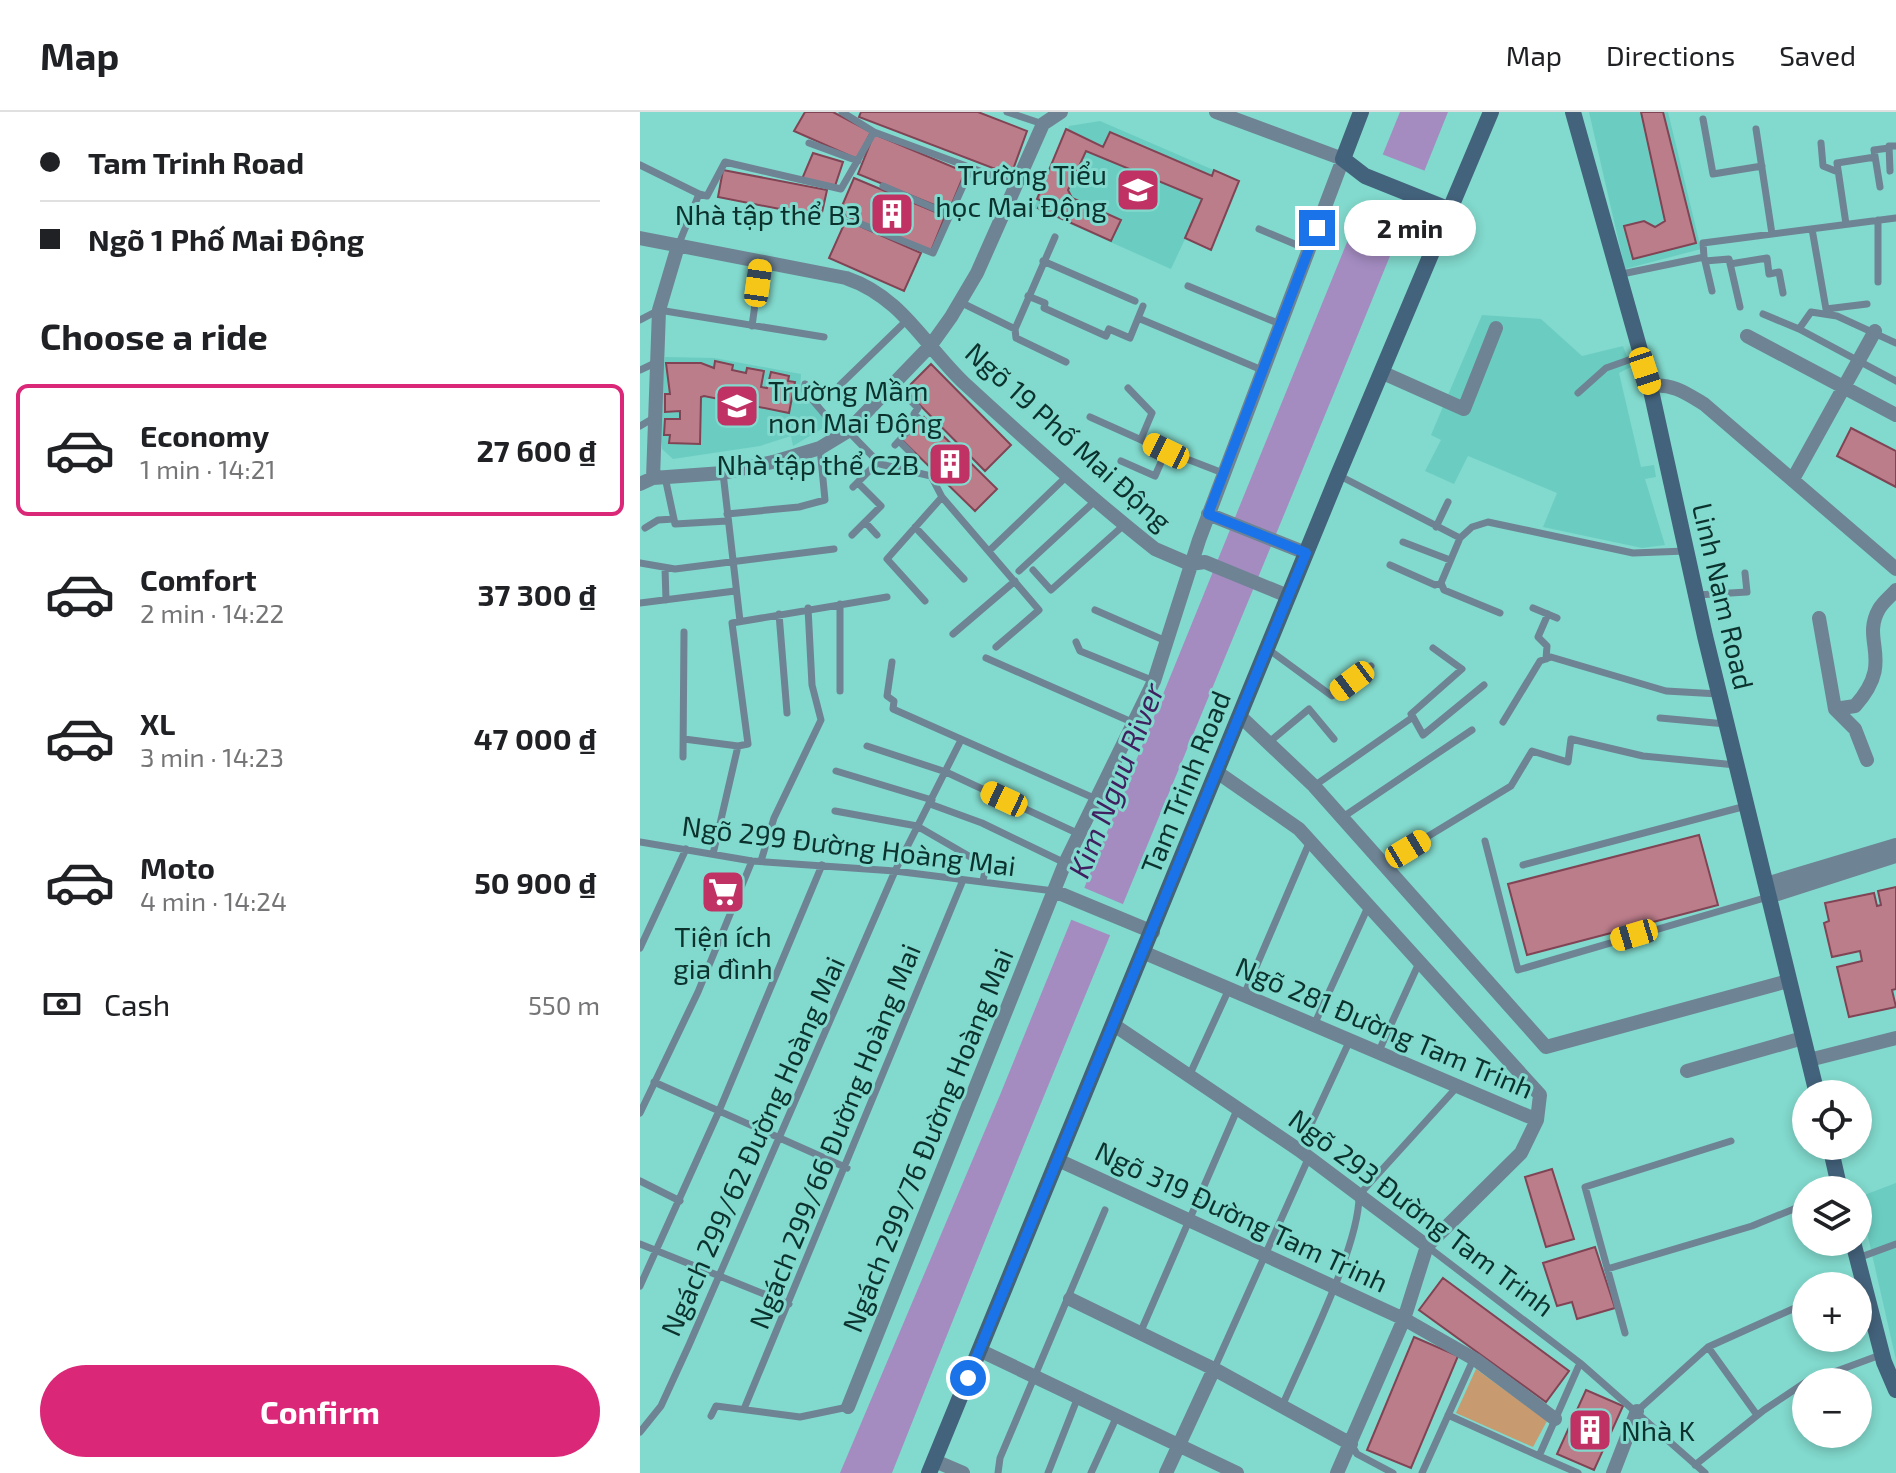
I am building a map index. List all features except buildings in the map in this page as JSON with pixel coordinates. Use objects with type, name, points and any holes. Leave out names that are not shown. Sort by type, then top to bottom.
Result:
[{"type":"main road","points":[[1361,112],[1343,159],[1365,176],[1450,210]]},
{"type":"main road","name":"Tam Trinh Road","points":[[932,1467],[1145,953],[1266,648],[1491,112]]},
{"type":"main road","name":"Linh Nam Road","points":[[1573,112],[1616,275],[1650,386],[1726,724],[1814,1080]]},
{"type":"main road","points":[[1872,1320],[1895,1385]]},
{"type":"street","points":[[678,246],[659,310],[646,422],[653,480],[723,473],[820,448],[845,433],[931,345],[977,273],[1043,124],[1061,112]]},
{"type":"street","points":[[1134,723],[1169,642],[1190,564],[1208,514],[1343,159],[1216,112]]},
{"type":"street","name":"Ngõ 19 Phố Mai Động","points":[[643,241],[761,261],[863,284],[878,291],[909,319],[961,380],[1124,525],[1167,556],[1190,564]]},
{"type":"street","points":[[1381,372],[1464,409],[1496,328]]},
{"type":"street","points":[[1793,479],[1875,331]]},
{"type":"street","points":[[1747,336],[1896,415]]},
{"type":"street","points":[[1650,386],[1664,384],[1704,404],[1896,569]]},
{"type":"street","points":[[1208,514],[1306,553]]},
{"type":"street","points":[[1190,564],[1205,562],[1288,596]]},
{"type":"street","points":[[1835,709],[1855,706],[1878,677],[1881,658],[1875,631],[1877,616],[1896,590]]},
{"type":"street","points":[[1819,618],[1835,709],[1855,729],[1867,760]]},
{"type":"street","points":[[1240,716],[1266,745],[1314,786],[1546,1047],[1788,981]]},
{"type":"street","name":"Ngách 299/76 Đường Hoàng Mai","points":[[848,1407],[1065,863],[1134,723]]},
{"type":"street","points":[[1217,772],[1299,829],[1369,905],[1540,1095],[1537,1120]]},
{"type":"street","points":[[1767,891],[1896,845]]},
{"type":"street","points":[[1767,891],[1896,856]]},
{"type":"street","points":[[1054,891],[1153,932]]},
{"type":"street","name":"Ngõ 281 Đường Tam Trinh","points":[[1145,953],[1537,1120],[1521,1153],[1427,1246]]},
{"type":"street","name":"Ngõ 293 Đường Tam Trinh","points":[[1114,1025],[1304,1154],[1427,1246]]},
{"type":"street","points":[[1687,1071],[1803,1038]]},
{"type":"street","points":[[1809,1060],[1896,1038]]},
{"type":"street","name":"Ngõ 319 Đường Tam Trinh","points":[[1058,1160],[1404,1319],[1474,1358],[1555,1419]]},
{"type":"street","points":[[1337,1473],[1404,1319],[1427,1246]]},
{"type":"street","points":[[1070,1299],[1141,1331],[1283,1404],[1351,1444]]},
{"type":"street","points":[[979,1350],[1237,1473]]},
{"type":"street","points":[[1166,1473],[1214,1369]]},
{"type":"street","points":[[1613,1473],[1637,1411]]},
{"type":"street","points":[[932,1467],[963,1473]]},
{"type":"lane","points":[[1007,112],[1043,124]]},
{"type":"lane","points":[[847,113],[874,132],[1015,184]]},
{"type":"lane","points":[[1703,119],[1713,174],[1762,166]]},
{"type":"lane","points":[[1756,129],[1772,234]]},
{"type":"lane","points":[[640,165],[707,196],[725,162],[841,189],[874,132]]},
{"type":"lane","points":[[809,143],[858,161]]},
{"type":"lane","points":[[1821,143],[1823,166],[1838,172]]},
{"type":"lane","points":[[1880,187],[1874,150],[1892,147],[1890,171]]},
{"type":"lane","points":[[1846,224],[1837,163],[1875,157]]},
{"type":"lane","points":[[861,224],[933,253],[971,168]]},
{"type":"lane","points":[[883,186],[950,215]]},
{"type":"lane","points":[[678,246],[699,194]]},
{"type":"lane","points":[[1712,291],[1703,243],[1896,218]]},
{"type":"lane","points":[[1878,220],[1878,282]]},
{"type":"lane","points":[[1259,229],[1309,250]]},
{"type":"lane","points":[[1812,229],[1826,309],[1867,304]]},
{"type":"lane","points":[[1055,237],[1015,329],[1016,338],[1066,362]]},
{"type":"lane","points":[[1730,264],[1767,258],[1769,274],[1779,272],[1783,293]]},
{"type":"lane","points":[[1616,275],[1704,259],[1729,259],[1740,307]]},
{"type":"lane","points":[[752,326],[761,261]]},
{"type":"lane","points":[[1043,261],[1135,301]]},
{"type":"lane","points":[[1188,286],[1280,324]]},
{"type":"lane","points":[[1028,296],[1045,303],[1044,308],[1106,336],[1109,329],[1130,338],[1143,306]]},
{"type":"lane","points":[[960,302],[1015,329]]},
{"type":"lane","points":[[640,320],[659,310],[824,337]]},
{"type":"lane","points":[[1799,329],[1811,312],[1837,316],[1896,343]]},
{"type":"lane","points":[[1763,314],[1799,329],[1896,381]]},
{"type":"lane","points":[[1138,318],[1262,370]]},
{"type":"lane","points":[[840,385],[909,319]]},
{"type":"lane","points":[[1578,393],[1606,368],[1640,356]]},
{"type":"lane","points":[[640,370],[655,363]]},
{"type":"lane","points":[[805,384],[804,390],[878,462],[931,476],[942,497],[1039,610],[996,647]]},
{"type":"lane","points":[[894,384],[918,408],[914,414],[919,419],[897,443],[911,453]]},
{"type":"lane","points":[[1128,388],[1152,413],[1141,439]]},
{"type":"lane","points":[[1090,417],[1223,473]]},
{"type":"lane","points":[[653,480],[675,524],[799,507],[825,500],[820,448]]},
{"type":"lane","points":[[1121,461],[1155,476],[1166,451]]},
{"type":"lane","points":[[852,535],[881,506],[856,485],[878,462]]},
{"type":"lane","points":[[684,739],[738,746],[748,744],[723,473]]},
{"type":"lane","points":[[990,550],[1068,475]]},
{"type":"lane","points":[[1338,475],[1460,538]]},
{"type":"lane","points":[[925,601],[887,559],[942,497]]},
{"type":"lane","points":[[1019,571],[1096,500]]},
{"type":"lane","points":[[1436,527],[1448,502]]},
{"type":"lane","points":[[645,528],[658,520],[674,519]]},
{"type":"lane","points":[[865,522],[877,535]]},
{"type":"lane","points":[[1500,613],[1444,590],[1441,583],[1460,538],[1472,527],[1488,522],[1633,553],[1686,551]]},
{"type":"lane","points":[[1033,570],[1051,590],[1124,525]]},
{"type":"lane","points":[[915,527],[964,579]]},
{"type":"lane","points":[[1403,542],[1450,560]]},
{"type":"lane","points":[[640,563],[665,568],[834,549]]},
{"type":"lane","points":[[1390,565],[1435,585],[1441,583]]},
{"type":"lane","points":[[665,568],[666,600]]},
{"type":"lane","points":[[1697,595],[1747,592],[1745,573]]},
{"type":"lane","points":[[953,634],[1015,581]]},
{"type":"lane","points":[[640,603],[735,591]]},
{"type":"lane","points":[[736,622],[887,597]]},
{"type":"lane","points":[[840,604],[840,691]]},
{"type":"lane","points":[[640,1113],[821,720],[812,685],[808,608]]},
{"type":"lane","points":[[1533,608],[1557,618]]},
{"type":"lane","points":[[1095,610],[1169,642]]},
{"type":"lane","points":[[779,614],[787,713]]},
{"type":"lane","points":[[1546,659],[1547,646],[1538,637],[1548,614]]},
{"type":"lane","points":[[683,757],[684,632]]},
{"type":"lane","points":[[1076,642],[1080,651],[1154,681]]},
{"type":"lane","points":[[1266,648],[1332,696],[1371,666]]},
{"type":"lane","points":[[1433,648],[1462,669],[1411,714],[1423,735],[1484,685]]},
{"type":"lane","points":[[986,658],[1134,723]]},
{"type":"lane","points":[[1503,722],[1540,661],[1546,659],[1666,691],[1719,694]]},
{"type":"lane","points":[[892,662],[887,696],[894,701],[893,709],[960,742],[1096,799]]},
{"type":"lane","points":[[1266,745],[1309,709],[1334,739]]},
{"type":"lane","points":[[1314,786],[1413,717]]},
{"type":"lane","points":[[1660,718],[1726,724]]},
{"type":"lane","points":[[1342,819],[1472,730]]},
{"type":"lane","points":[[1382,864],[1511,786],[1532,751],[1568,762],[1571,739],[1643,756],[1736,765]]},
{"type":"lane","name":"Ngách 299/62 Đường Hoàng Mai","points":[[640,1432],[661,1406],[782,1138],[895,871],[960,742]]},
{"type":"lane","points":[[713,854],[738,746]]},
{"type":"lane","points":[[867,746],[946,772],[1079,834]]},
{"type":"lane","points":[[836,771],[931,802],[1065,863]]},
{"type":"lane","points":[[1523,865],[1746,806]]},
{"type":"lane","points":[[835,811],[917,826],[986,866],[983,881]]},
{"type":"lane","points":[[1244,995],[1310,841]]},
{"type":"lane","points":[[1485,841],[1518,970],[1767,891]]},
{"type":"lane","name":"Ngõ 299 Đường Hoàng Mai","points":[[640,842],[756,861],[895,871],[1054,891]]},
{"type":"lane","points":[[640,948],[686,849]]},
{"type":"lane","points":[[640,1286],[719,1111],[822,865]]},
{"type":"lane","name":"Ngách 299/66 Đường Hoàng Mai","points":[[744,1409],[847,1168],[963,880]]},
{"type":"lane","points":[[1314,1025],[1369,905]]},
{"type":"lane","points":[[1378,1053],[1420,961]]},
{"type":"lane","points":[[1190,1074],[1229,989]]},
{"type":"lane","points":[[1214,1369],[1350,1040]]},
{"type":"lane","points":[[654,1082],[847,1168]]},
{"type":"lane","points":[[1283,1404],[1333,1286],[1360,1210],[1359,1195],[1458,1087]]},
{"type":"lane","points":[[1141,1331],[1238,1108]]},
{"type":"lane","points":[[1625,1333],[1585,1187],[1731,1141]]},
{"type":"lane","points":[[640,1181],[680,1201]]},
{"type":"lane","points":[[998,1473],[1000,1458],[1070,1299],[1105,1210]]},
{"type":"lane","points":[[1607,1269],[1752,1226],[1792,1210]]},
{"type":"lane","points":[[640,1244],[789,1304]]},
{"type":"lane","points":[[1872,1248],[1896,1244]]},
{"type":"lane","name":"Ngõ 293 Đường Tam Trinh","points":[[1427,1246],[1580,1363],[1705,1473]]},
{"type":"lane","points":[[1637,1411],[1708,1347],[1792,1309]]},
{"type":"lane","points":[[1708,1347],[1757,1415]]},
{"type":"lane","points":[[1844,1368],[1883,1354]]},
{"type":"lane","points":[[1422,1473],[1474,1358]]},
{"type":"lane","points":[[1539,1456],[1580,1363]]},
{"type":"lane","points":[[1695,1465],[1792,1391]]},
{"type":"lane","points":[[1048,1473],[1079,1396]]},
{"type":"lane","points":[[711,1416],[716,1406],[800,1417],[848,1407]]},
{"type":"lane","points":[[1448,1415],[1578,1473]]},
{"type":"lane","points":[[1091,1473],[1117,1416]]},
{"type":"lane","points":[[1351,1444],[1357,1454],[1393,1473]]},
{"type":"shaded area","points":[[1400,112],[1448,112],[892,1473],[840,1473],[1000,1095]]},
{"type":"shaded area","points":[[1589,112],[1668,112],[1701,249],[1625,269]]},
{"type":"shaded area","name":"Trường Tiểu học Mai Động","points":[[1100,121],[1239,181],[1211,250],[1185,239],[1171,269],[1034,208],[1069,126]]},
{"type":"shaded area","points":[[1482,315],[1541,319],[1582,356],[1623,346],[1631,367],[1619,373],[1641,467],[1654,465],[1656,477],[1645,479],[1665,545],[1642,548],[1543,527],[1557,493],[1468,456],[1454,484],[1425,471],[1441,440],[1431,435]]},
{"type":"shaded area","name":"Trường Mầm non Mai Động","points":[[665,357],[714,358],[801,374],[800,390],[830,424],[793,446],[791,436],[760,446],[673,459],[662,449],[659,423]]},
{"type":"shaded area","points":[[1896,1183],[1896,1360],[1872,1254],[1872,1192]]},
{"type":"shaded area","points":[[1476,1369],[1547,1421],[1533,1447],[1456,1413]]},
{"type":"pier","points":[[1379,153],[1428,172],[1409,219],[1361,200]]},
{"type":"pier","points":[[1080,886],[1125,905],[1112,936],[1067,918]]},
{"type":"place","name":"Trường Tiểu học Mai Động","points":[[1138,190]]},
{"type":"place","name":"Nhà tập thể B3","points":[[892,214]]},
{"type":"place","name":"Trường Mầm non Mai Động","points":[[737,406]]},
{"type":"place","name":"Nhà tập thể C2B","points":[[950,464]]},
{"type":"place","name":"Tiện ích gia đình","points":[[723,892]]},
{"type":"place","name":"Nhà K","points":[[1590,1430]]},
{"type":"route","points":[[968,1378],[1145,953],[1306,553],[1208,514],[1317,228]]},
{"type":"water label","name":"Kim Nguu River","points":[[1115,780]]}]
